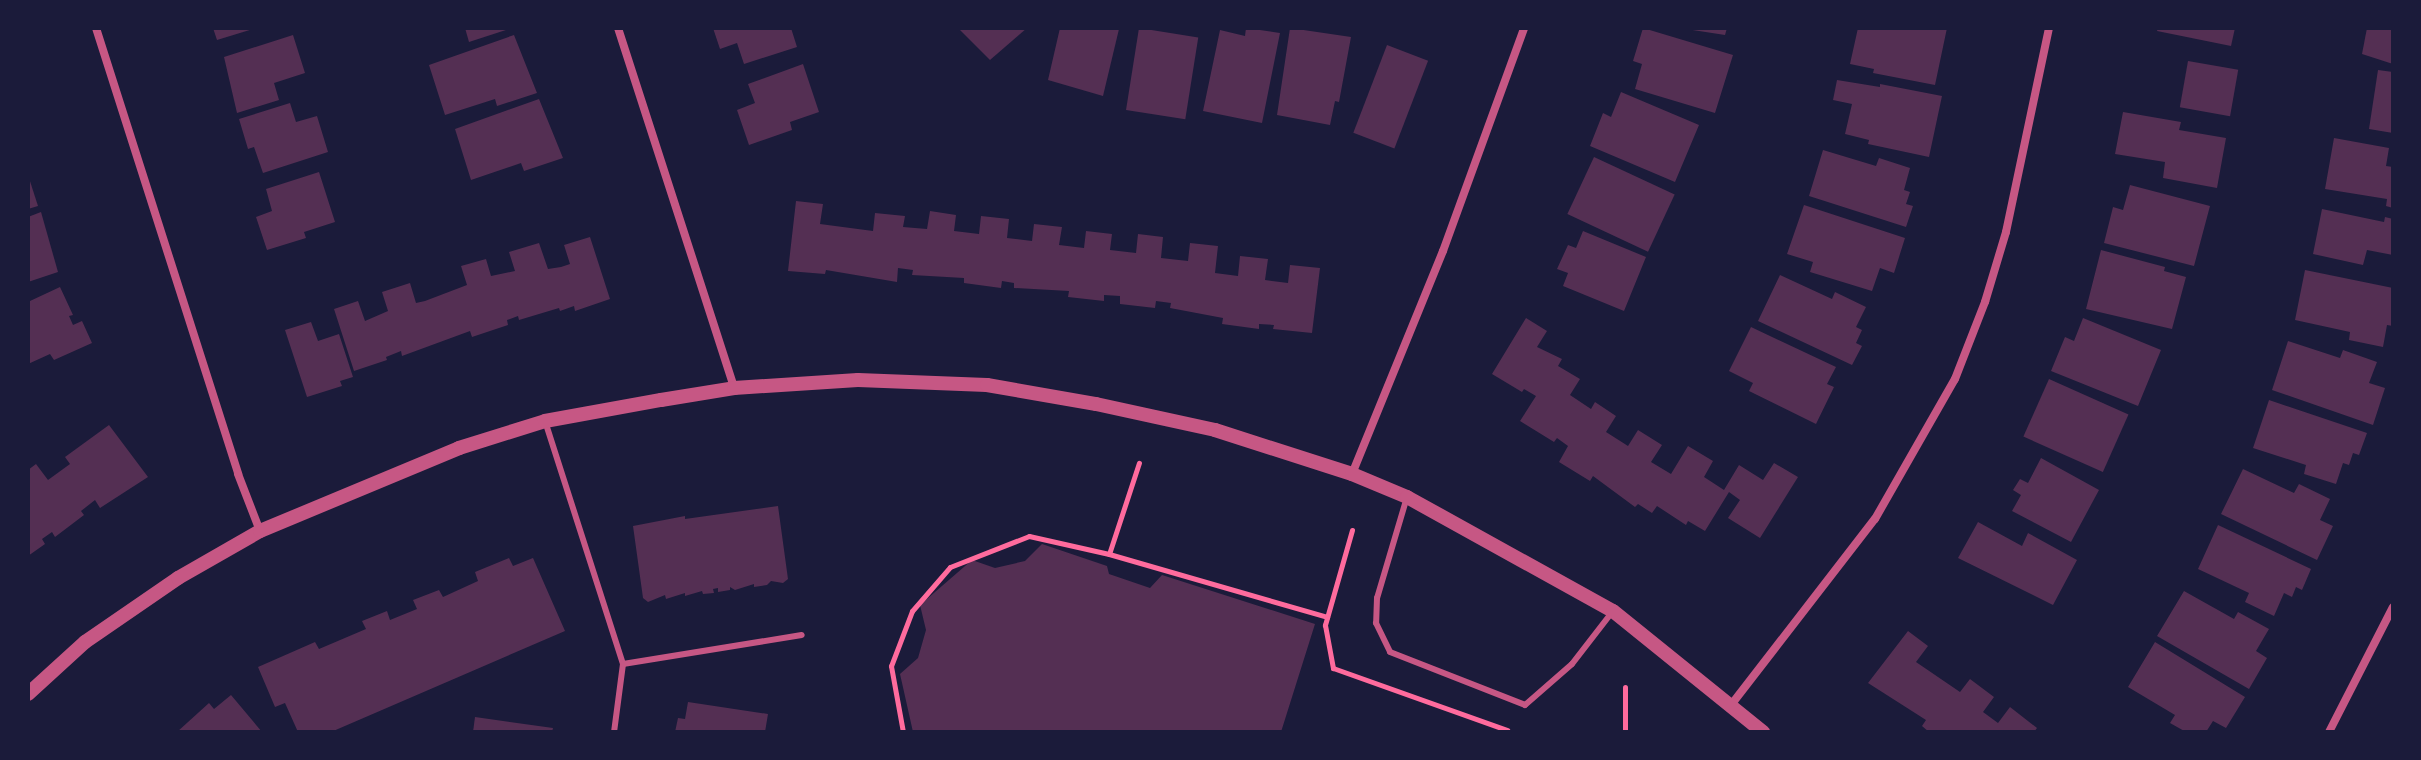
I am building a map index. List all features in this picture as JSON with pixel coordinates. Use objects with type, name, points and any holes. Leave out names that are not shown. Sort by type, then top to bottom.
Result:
[{"type":"street","points":[[96,28],[238,474],[260,531]]},
{"type":"street","points":[[618,28],[734,388]]},
{"type":"street","points":[[1352,474],[1443,251],[1524,28]]},
{"type":"street","points":[[1731,705],[1875,519],[1955,379],[1985,302],[2006,232],[2049,28]]},
{"type":"street","points":[[28,694],[85,642],[178,578],[260,531],[459,448],[545,421],[734,388],[858,380],[987,385],[1215,430],[1352,474],[1407,497],[1613,611],[1763,732]]},
{"type":"street","points":[[2329,732],[2393,607]]},
{"type":"lane","points":[[545,421],[623,664],[614,732]]},
{"type":"lane","points":[[1407,497],[1377,598],[1376,623],[1390,652],[1525,705],[1572,664],[1613,611]]},
{"type":"lane","points":[[623,664],[802,635]]},
{"type":"path","points":[[1109,554],[1139,463]]},
{"type":"path","points":[[903,732],[891,666],[912,611],[950,567],[1029,536],[1109,554],[1327,617]]},
{"type":"path","points":[[1625,687],[1625,732]]},
{"type":"building","points":[[213,28],[253,28],[253,29],[217,40]]},
{"type":"building","points":[[465,28],[509,28],[509,29],[469,42]]},
{"type":"building","points":[[713,28],[791,28],[797,47],[744,64],[737,43],[720,49]]},
{"type":"building","points":[[958,28],[1027,28],[990,60]]},
{"type":"building","points":[[1060,28],[1119,29],[1103,96],[1048,80]]},
{"type":"building","points":[[1139,28],[1198,37],[1185,119],[1126,110]]},
{"type":"building","points":[[1246,28],[1280,33],[1262,123],[1203,111],[1220,30],[1245,36]]},
{"type":"building","points":[[1290,28],[1351,37],[1339,102],[1335,101],[1330,125],[1277,115]]},
{"type":"building","points":[[1643,28],[1733,55],[1715,113],[1635,89],[1642,64],[1633,61]]},
{"type":"building","points":[[1727,28],[1725,35],[1686,29]]},
{"type":"building","points":[[1858,28],[1947,28],[1935,85],[1873,73],[1874,69],[1850,64]]},
{"type":"building","points":[[2158,28],[2235,28],[2231,46],[2157,31]]},
{"type":"building","points":[[2367,28],[2393,28],[2393,64],[2362,54]]},
{"type":"building","points":[[293,35],[305,73],[274,83],[279,100],[237,113],[224,57]]},
{"type":"building","points":[[514,35],[537,93],[497,106],[495,99],[445,115],[429,65]]},
{"type":"building","points":[[1387,45],[1428,61],[1394,149],[1353,133]]},
{"type":"building","points":[[2188,61],[2238,70],[2230,116],[2180,107]]},
{"type":"building","points":[[803,64],[819,112],[790,122],[792,130],[749,145],[737,110],[755,103],[748,84]]},
{"type":"building","points":[[2378,70],[2393,72],[2393,133],[2369,129]]},
{"type":"building","points":[[1837,80],[1880,87],[1880,84],[1942,96],[1929,157],[1868,144],[1869,140],[1845,134],[1852,104],[1833,100]]},
{"type":"building","points":[[1621,92],[1699,125],[1675,182],[1590,146],[1603,113],[1611,117]]},
{"type":"building","points":[[539,99],[563,158],[524,171],[521,163],[471,180],[455,129]]},
{"type":"building","points":[[290,103],[296,122],[317,116],[328,152],[263,173],[254,147],[248,149],[239,119]]},
{"type":"building","points":[[2123,112],[2181,122],[2179,130],[2226,138],[2217,188],[2163,178],[2165,162],[2115,154]]},
{"type":"building","points":[[2334,138],[2389,148],[2386,166],[2393,167],[2393,208],[2386,206],[2387,199],[2325,189]]},
{"type":"building","points":[[1823,150],[1876,166],[1879,158],[1910,168],[1904,190],[1910,192],[1906,204],[1913,206],[1906,227],[1809,196]]},
{"type":"building","points":[[1594,157],[1675,195],[1648,252],[1567,214]]},
{"type":"building","points":[[319,172],[335,222],[304,232],[306,238],[267,250],[256,217],[272,211],[266,189]]},
{"type":"building","points":[[28,175],[38,206],[28,209]]},
{"type":"building","points":[[2130,185],[2210,206],[2194,266],[2104,243],[2113,207],[2123,210]]},
{"type":"building","points":[[796,201],[823,204],[820,224],[873,231],[875,213],[905,216],[903,227],[927,229],[930,211],[956,215],[954,231],[979,234],[981,216],[1009,219],[1007,238],[1032,241],[1034,224],[1062,227],[1059,245],[1084,248],[1086,231],[1112,234],[1110,250],[1136,253],[1138,234],[1163,237],[1161,258],[1188,261],[1190,243],[1218,246],[1215,273],[1238,276],[1240,256],[1268,259],[1265,280],[1288,283],[1290,265],[1320,268],[1312,333],[1273,329],[1274,325],[1259,324],[1259,329],[1222,324],[1223,318],[1170,308],[1171,303],[1156,301],[1155,308],[1120,304],[1120,296],[1104,295],[1104,301],[1068,297],[1069,291],[1014,288],[1014,283],[1002,281],[1001,288],[964,283],[964,278],[912,275],[913,270],[898,268],[897,282],[826,270],[825,274],[788,271]]},
{"type":"building","points":[[1804,205],[1905,238],[1894,273],[1880,268],[1872,291],[1810,272],[1813,262],[1787,254]]},
{"type":"building","points":[[2322,209],[2384,222],[2385,217],[2393,219],[2393,255],[2367,250],[2363,265],[2313,254]]},
{"type":"building","points":[[41,212],[58,272],[28,282],[28,217]]},
{"type":"building","points":[[1583,231],[1646,257],[1624,311],[1563,286],[1568,273],[1557,269],[1568,245],[1576,248]]},
{"type":"building","points":[[590,237],[610,299],[575,311],[574,306],[519,320],[518,316],[507,320],[508,325],[472,337],[470,331],[402,356],[401,351],[386,357],[387,360],[354,371],[334,309],[358,301],[365,321],[388,311],[382,292],[410,283],[416,303],[425,301],[467,285],[461,266],[486,259],[491,276],[515,271],[509,252],[539,243],[548,269],[561,267],[570,264],[564,245]]},
{"type":"building","points":[[2101,250],[2165,267],[2164,271],[2186,277],[2172,329],[2086,309]]},
{"type":"building","points":[[2305,270],[2393,288],[2393,326],[2387,325],[2383,347],[2349,340],[2350,332],[2295,320]]},
{"type":"building","points":[[1780,275],[1832,299],[1835,292],[1866,307],[1856,327],[1862,330],[1856,343],[1862,346],[1852,365],[1758,321]]},
{"type":"building","points":[[60,287],[73,315],[69,316],[73,325],[82,321],[92,343],[54,360],[50,354],[28,364],[30,301]]},
{"type":"building","points":[[1526,318],[1547,331],[1537,347],[1562,359],[1558,366],[1580,379],[1570,395],[1591,409],[1595,402],[1616,416],[1606,432],[1628,446],[1638,430],[1662,445],[1651,462],[1671,474],[1688,446],[1713,461],[1704,477],[1724,490],[1739,465],[1763,480],[1774,463],[1798,477],[1760,538],[1728,518],[1740,500],[1729,492],[1705,531],[1688,521],[1686,525],[1657,506],[1652,513],[1638,504],[1635,507],[1593,476],[1590,481],[1559,462],[1568,446],[1557,438],[1554,442],[1520,421],[1536,396],[1524,389],[1522,392],[1492,374]]},
{"type":"building","points":[[2083,318],[2161,350],[2138,406],[2051,371],[2065,337],[2074,341]]},
{"type":"building","points":[[311,322],[318,341],[339,334],[353,377],[340,381],[342,386],[307,397],[285,330]]},
{"type":"building","points":[[1751,327],[1836,367],[1827,384],[1834,387],[1816,424],[1749,391],[1753,383],[1729,371]]},
{"type":"building","points":[[2288,341],[2340,358],[2343,350],[2377,362],[2369,383],[2385,388],[2373,425],[2272,390]]},
{"type":"building","points":[[2049,379],[2128,414],[2103,472],[2023,437]]},
{"type":"building","points":[[2269,400],[2367,433],[2359,455],[2353,453],[2349,465],[2343,463],[2336,484],[2304,474],[2306,465],[2253,448]]},
{"type":"building","points":[[109,425],[148,477],[100,508],[95,500],[81,511],[84,515],[55,537],[52,532],[42,539],[45,544],[28,556],[28,470],[36,464],[48,480],[70,464],[65,457]]},
{"type":"building","points":[[2041,458],[2099,490],[2071,542],[2012,511],[2021,495],[2013,490],[2020,479],[2028,483]]},
{"type":"building","points":[[2243,469],[2294,493],[2299,484],[2330,499],[2320,520],[2333,526],[2317,560],[2221,514]]},
{"type":"building","points":[[778,506],[788,579],[783,583],[771,581],[767,585],[754,587],[754,584],[735,590],[730,587],[730,590],[718,592],[718,588],[713,589],[714,593],[703,594],[702,591],[685,596],[685,593],[666,599],[665,595],[648,602],[643,598],[633,526],[685,516],[685,519]]},
{"type":"building","points":[[1978,522],[2022,546],[2028,533],[2077,560],[2053,605],[1958,558]]},
{"type":"building","points":[[2218,525],[2311,569],[2302,590],[2296,587],[2292,597],[2284,593],[2274,616],[2245,602],[2249,593],[2198,569]]},
{"type":"building","points":[[1042,544],[1107,566],[1109,574],[1150,588],[1162,575],[1315,624],[1281,732],[913,732],[900,674],[918,658],[926,630],[920,605],[972,560],[995,568],[1025,561]]},
{"type":"building","points":[[509,558],[513,566],[533,558],[565,631],[331,732],[298,732],[285,703],[275,707],[258,667],[315,642],[319,649],[366,629],[362,621],[387,611],[390,620],[417,609],[413,600],[439,590],[443,597],[478,581],[475,572]]},
{"type":"building","points":[[2184,591],[2234,619],[2238,612],[2269,629],[2256,651],[2267,658],[2249,689],[2157,636]]},
{"type":"building","points":[[1908,631],[1928,646],[1916,662],[1960,692],[1970,679],[1994,697],[1983,712],[1998,723],[2010,707],[2037,728],[2034,732],[1929,732],[1922,726],[1926,720],[1868,683]]},
{"type":"building","points":[[2155,642],[2245,697],[2226,728],[2213,721],[2206,732],[2186,732],[2170,723],[2175,715],[2128,687]]},
{"type":"building","points":[[231,695],[262,732],[177,732],[209,703],[214,709]]},
{"type":"building","points":[[688,702],[768,714],[765,732],[675,732],[678,718],[685,719]]},
{"type":"building","points":[[475,717],[553,728],[552,732],[473,732]]}]
